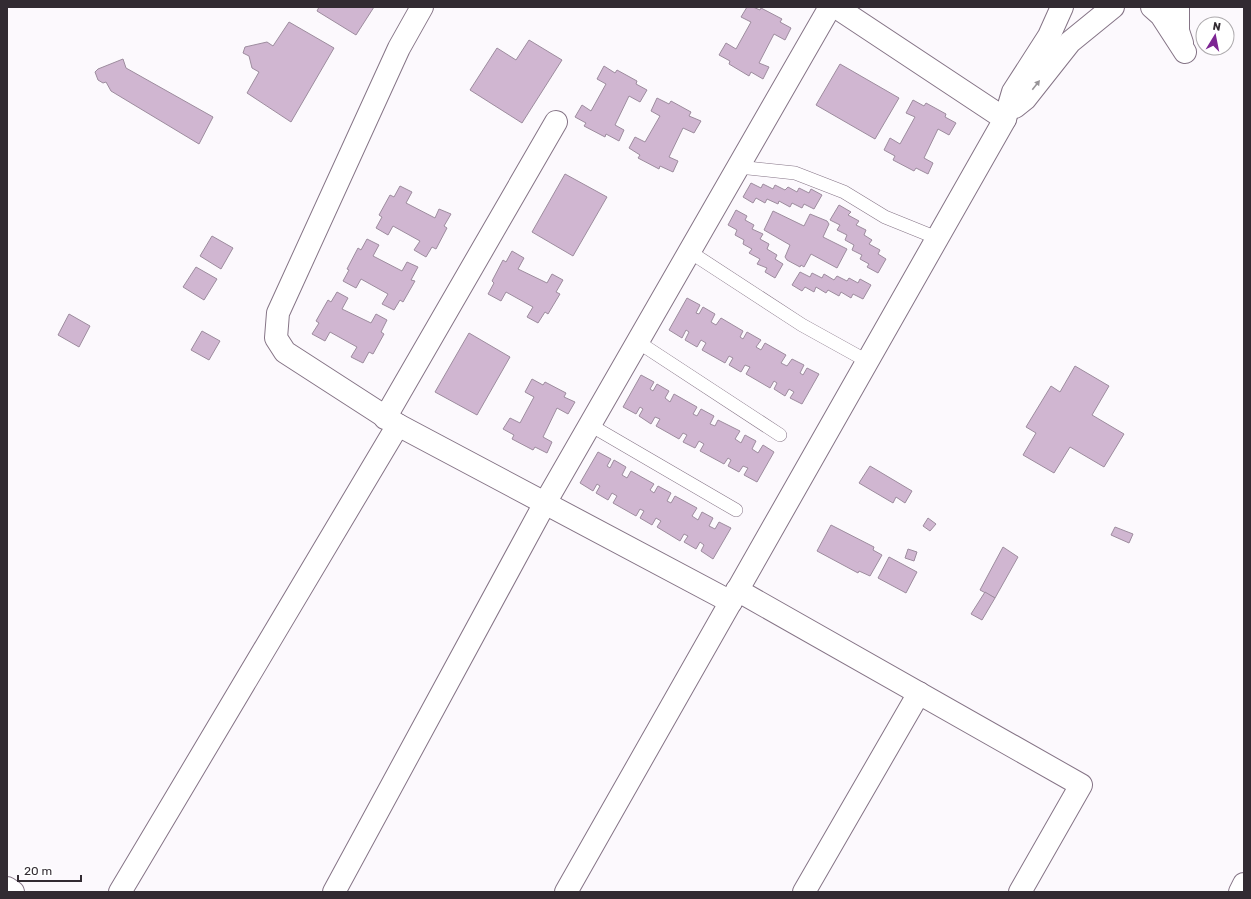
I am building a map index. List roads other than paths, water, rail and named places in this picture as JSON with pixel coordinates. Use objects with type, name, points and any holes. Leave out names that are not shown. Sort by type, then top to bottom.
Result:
[{"type":"street","points":[[422,7],[389,69],[278,312],[276,338],[285,352],[392,421],[545,504],[734,596],[919,693],[1081,785],[1020,892]]},
{"type":"street","points":[[334,892],[545,504],[830,7]]},
{"type":"street","points":[[836,7],[1007,116]]},
{"type":"street","points":[[1049,36],[1051,7]]},
{"type":"street","points":[[566,892],[1007,116],[1013,92],[1049,36],[1062,7]]},
{"type":"street","points":[[1007,116],[1025,99],[1070,42],[1113,7]]},
{"type":"street","points":[[1152,7],[1161,15],[1185,52],[1178,31],[1178,7]]},
{"type":"street","points":[[120,892],[392,421],[556,122]]},
{"type":"street","points":[[804,892],[919,693]]},
{"type":"street","points":[[1240,892],[1244,884]]},
{"type":"street","points":[[7,888],[13,892]]},
{"type":"lane","points":[[738,167],[795,173],[844,192],[884,217],[937,238]]},
{"type":"lane","points":[[690,252],[802,325],[867,361]]},
{"type":"lane","points":[[638,342],[780,435]]},
{"type":"lane","points":[[590,425],[736,510]]}]
